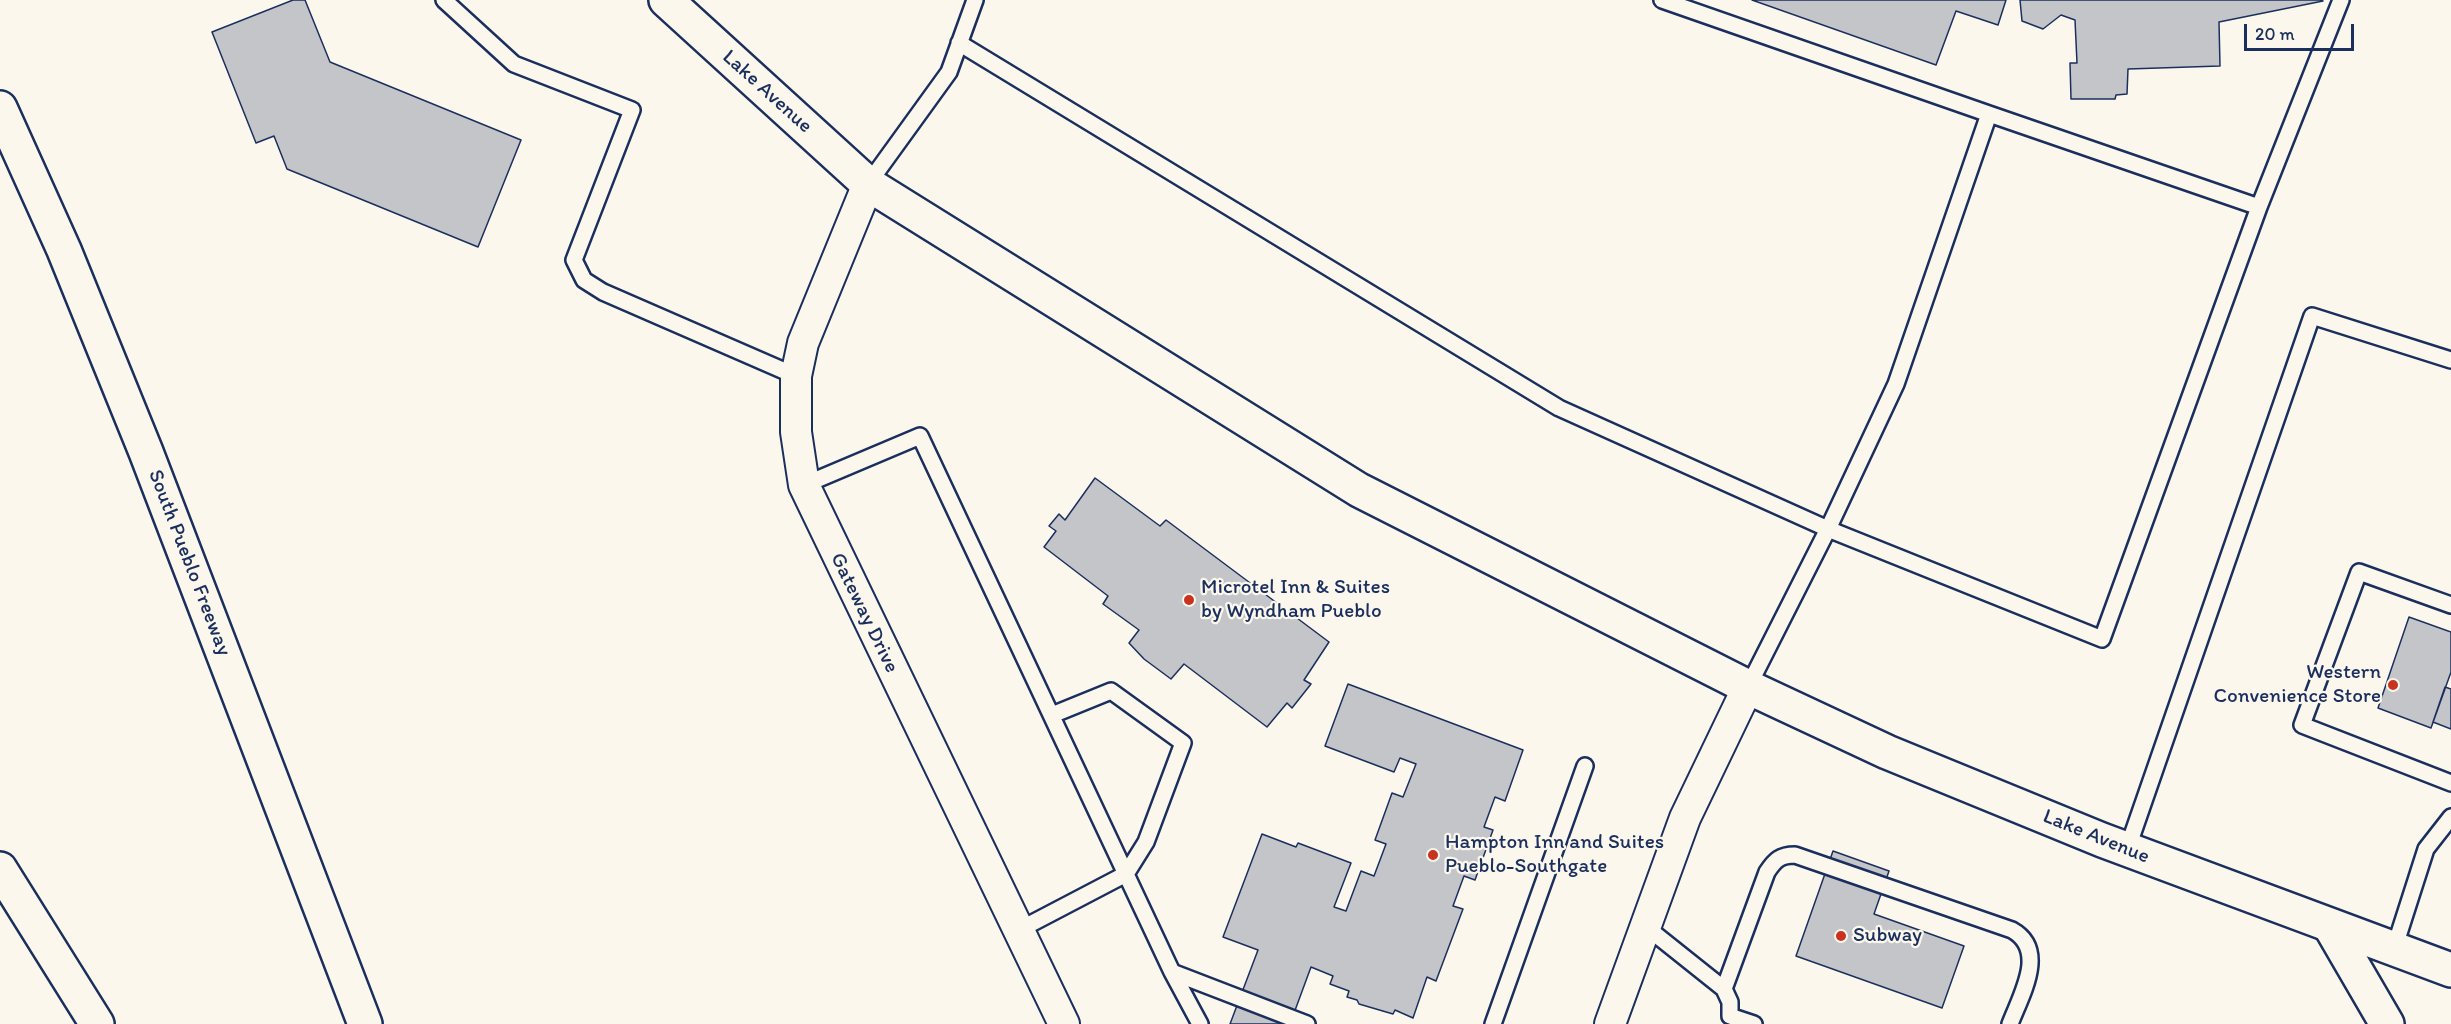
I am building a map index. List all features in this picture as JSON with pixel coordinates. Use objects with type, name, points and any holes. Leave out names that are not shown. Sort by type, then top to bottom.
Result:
[{"type":"main road","name":"Lake Avenue","points":[[666,0],[868,183],[1359,490],[1748,687],[1887,752],[2127,850],[2451,970]]},
{"type":"main road","name":"South Pueblo Freeway","points":[[0,108],[64,250],[142,441],[365,1024]]},
{"type":"main road","points":[[0,869],[97,1024]]},
{"type":"main road","points":[[312,885],[381,1024]]},
{"type":"main road","points":[[0,888],[71,1024]]},
{"type":"main road","points":[[2330,926],[2387,1024]]},
{"type":"street","name":"Gateway Drive","points":[[868,183],[803,343],[796,376],[796,432],[804,485],[1017,931],[1064,1024]]},
{"type":"street","points":[[1610,1024],[1685,818],[1748,687]]},
{"type":"lane","points":[[444,0],[465,22],[514,64],[632,110],[574,260],[584,280],[603,292],[796,376]]},
{"type":"lane","points":[[868,183],[949,72],[975,0]]},
{"type":"lane","points":[[1662,0],[2259,207]]},
{"type":"lane","points":[[959,43],[1560,408],[1828,529],[2102,639],[2259,207],[2341,0]]},
{"type":"lane","points":[[1748,687],[1828,529],[1896,384],[1989,114]]},
{"type":"lane","points":[[2127,850],[2312,316],[2451,360]]},
{"type":"lane","points":[[804,485],[920,436],[1172,972],[1200,1024]]},
{"type":"lane","points":[[2451,605],[2359,572],[2302,725],[2451,783]]},
{"type":"lane","points":[[1017,931],[1126,874],[1146,842],[1183,743],[1111,691],[1052,715]]},
{"type":"lane","points":[[1493,1024],[1585,766]]},
{"type":"lane","points":[[2394,949],[2426,849],[2451,817]]},
{"type":"lane","points":[[1724,989],[1767,872],[1775,861],[1784,855],[1795,855],[2012,930],[2023,936],[2031,957],[2028,976],[2010,1024]]},
{"type":"lane","points":[[1645,927],[1724,989],[1730,1002],[1729,1020],[1754,1024]]},
{"type":"lane","points":[[1172,972],[1306,1024]]},
{"type":"building","points":[[293,0],[305,0],[330,62],[521,140],[478,247],[287,169],[274,136],[256,143],[212,32]]},
{"type":"building","points":[[1752,0],[2006,0],[1998,25],[1956,11],[1936,65]]},
{"type":"building","points":[[2020,0],[2323,1],[2219,22],[2220,66],[2128,69],[2127,94],[2116,95],[2115,99],[2071,99],[2070,63],[2077,63],[2075,20],[2061,15],[2043,29],[2022,21]]},
{"type":"building","name":"Microtel Inn & Suites by Wyndham Pueblo","points":[[1095,478],[1160,526],[1166,520],[1329,642],[1304,680],[1311,684],[1292,708],[1287,703],[1267,727],[1184,664],[1171,679],[1144,659],[1129,643],[1139,630],[1103,604],[1108,596],[1044,547],[1056,531],[1049,526],[1059,514],[1065,520]]},
{"type":"building","points":[[2409,617],[2451,632],[2451,672],[2431,728],[2378,708]]},
{"type":"building","name":"Hampton Inn and Suites Pueblo-Southgate","points":[[1348,684],[1523,750],[1505,801],[1495,797],[1484,827],[1493,830],[1475,880],[1464,876],[1453,906],[1463,909],[1436,981],[1427,977],[1413,1018],[1395,1010],[1393,1014],[1359,1004],[1357,1000],[1347,997],[1349,991],[1330,984],[1333,976],[1311,967],[1290,1024],[1230,1024],[1258,950],[1223,937],[1262,834],[1296,847],[1298,843],[1351,863],[1334,907],[1346,911],[1361,871],[1374,876],[1386,844],[1375,840],[1392,793],[1403,797],[1416,764],[1400,758],[1394,772],[1325,746]]},
{"type":"building","points":[[2445,687],[2451,689],[2451,729],[2433,722]]},
{"type":"building","points":[[1833,851],[1889,871],[1874,914],[1964,946],[1942,1008],[1796,956]]},
{"type":"place","name":"Microtel Inn & Suites by Wyndham Pueblo","points":[[1189,600]]},
{"type":"place","name":"Western Convenience Store","points":[[2393,685]]},
{"type":"place","name":"Hampton Inn and Suites Pueblo-Southgate","points":[[1433,855]]},
{"type":"place","name":"Subway","points":[[1841,936]]}]
